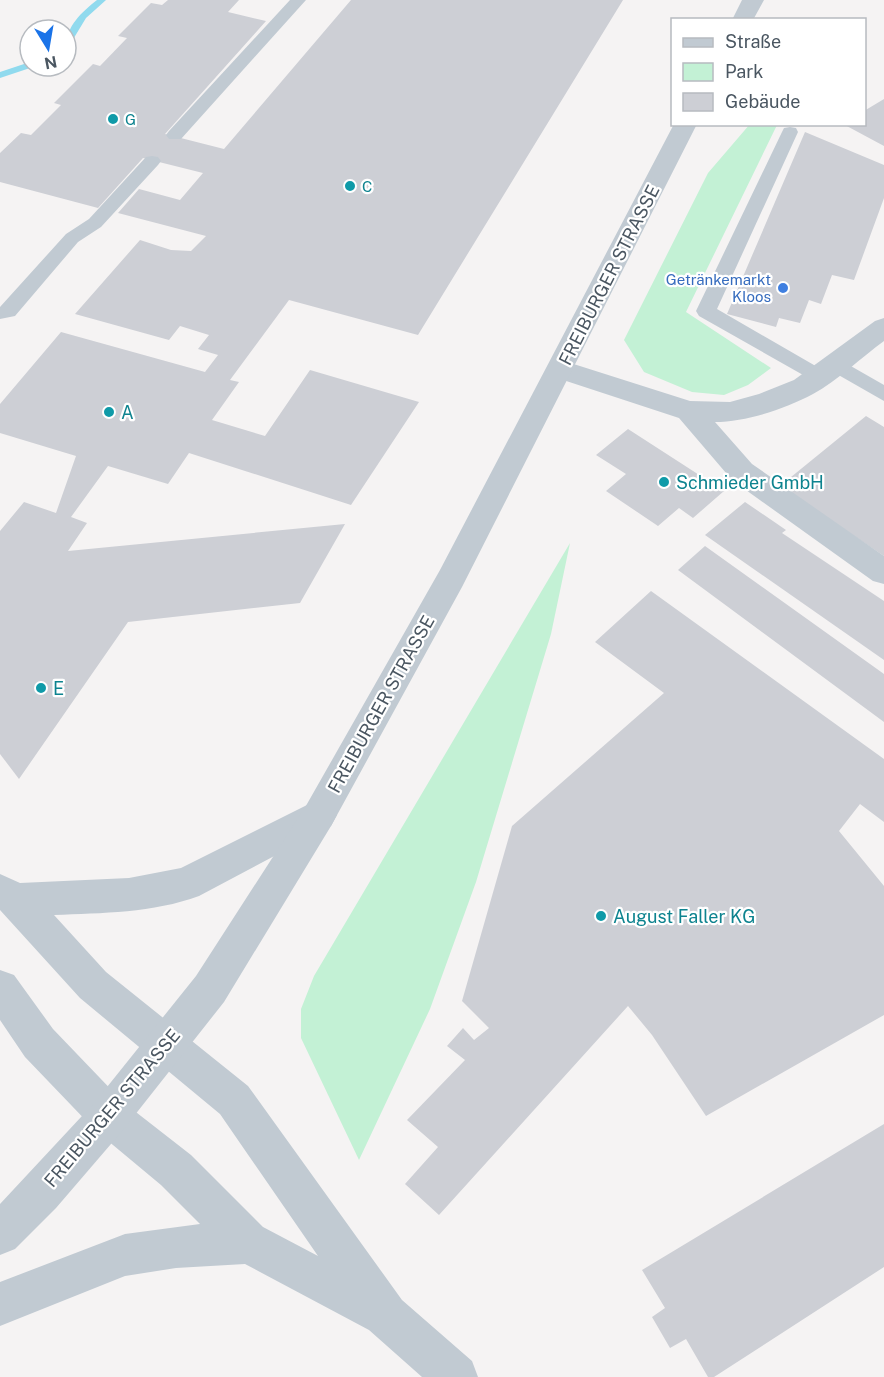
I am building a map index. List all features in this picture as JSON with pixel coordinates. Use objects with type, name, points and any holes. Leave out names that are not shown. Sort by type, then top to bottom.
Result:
[{"type":"street","points":[[743,18],[753,0]]},
{"type":"street","name":"FREIBURGER STRASSE","points":[[0,1234],[109,1116],[210,989],[319,815],[451,578],[685,126]]},
{"type":"street","points":[[561,369],[689,411],[730,412],[766,402],[804,387],[884,327]]},
{"type":"street","points":[[689,411],[742,472],[884,573]]},
{"type":"street","points":[[8,896],[129,895],[186,884],[319,815]]},
{"type":"street","points":[[8,896],[93,985],[234,1100],[386,1316]]},
{"type":"street","points":[[0,988],[39,1043],[109,1116],[176,1170],[248,1242],[386,1316],[456,1377]]},
{"type":"street","points":[[0,1304],[125,1255],[176,1247],[248,1242]]},
{"type":"lane","points":[[175,135],[295,0]]},
{"type":"lane","points":[[790,132],[706,311],[827,371],[881,388]]},
{"type":"lane","points":[[0,313],[8,311],[72,238],[95,223],[152,161]]},
{"type":"green space","points":[[748,126],[777,126],[686,312],[771,368],[748,385],[724,395],[692,392],[644,372],[624,340],[708,173]]},
{"type":"green space","points":[[570,543],[551,634],[476,882],[430,1009],[359,1160],[301,1038],[301,1009],[314,976]]},
{"type":"building","points":[[168,0],[239,0],[228,12],[266,21],[165,134],[224,149],[351,0],[623,0],[418,335],[289,300],[230,380],[239,382],[212,420],[265,436],[310,370],[419,402],[351,505],[189,453],[168,484],[108,466],[71,517],[87,523],[68,551],[345,524],[300,603],[128,622],[19,779],[0,754],[0,531],[24,502],[56,513],[76,456],[0,433],[0,404],[61,332],[205,372],[218,355],[198,349],[209,335],[180,326],[169,340],[75,314],[140,240],[171,250],[191,251],[206,236],[118,213],[139,189],[180,200],[203,173],[143,158],[98,208],[0,182],[0,153],[21,133],[31,135],[61,105],[54,103],[93,64],[100,66],[127,38],[118,36],[151,3],[162,5]]},
{"type":"building","points":[[884,99],[884,146],[847,126],[866,126],[866,110]]},
{"type":"building","points":[[805,132],[884,165],[884,198],[854,280],[832,275],[821,304],[809,300],[800,323],[779,318],[776,327],[727,314]]},
{"type":"building","points":[[866,416],[884,427],[884,556],[780,486]]},
{"type":"building","name":"Schmieder GmbH","points":[[628,429],[724,491],[693,518],[679,508],[658,526],[606,491],[626,474],[596,455]]},
{"type":"building","points":[[745,502],[786,530],[782,533],[884,601],[884,660],[705,535]]},
{"type":"building","points":[[705,546],[884,674],[884,722],[678,570]]},
{"type":"building","name":"August Faller KG","points":[[651,591],[884,759],[884,822],[860,804],[839,831],[884,886],[884,1015],[706,1116],[652,1035],[628,1006],[439,1215],[405,1184],[438,1147],[407,1120],[465,1060],[447,1046],[463,1028],[474,1040],[489,1028],[462,1001],[512,826],[664,693],[595,642]]},
{"type":"building","points":[[884,1124],[884,1267],[714,1377],[708,1377],[686,1339],[670,1348],[652,1317],[665,1308],[642,1270]]},
{"type":"waterway","points":[[78,24],[83,16],[102,0]]},
{"type":"waterway","points":[[0,75],[18,69]]},
{"type":"place","name":"G","points":[[113,119]]},
{"type":"place","name":"C","points":[[350,186]]},
{"type":"place","name":"Getränkemarkt Kloos","points":[[783,288]]},
{"type":"place","name":"A","points":[[109,412]]},
{"type":"place","name":"Schmieder GmbH","points":[[664,482]]},
{"type":"place","name":"E","points":[[41,688]]},
{"type":"place","name":"August Faller KG","points":[[601,916]]}]
